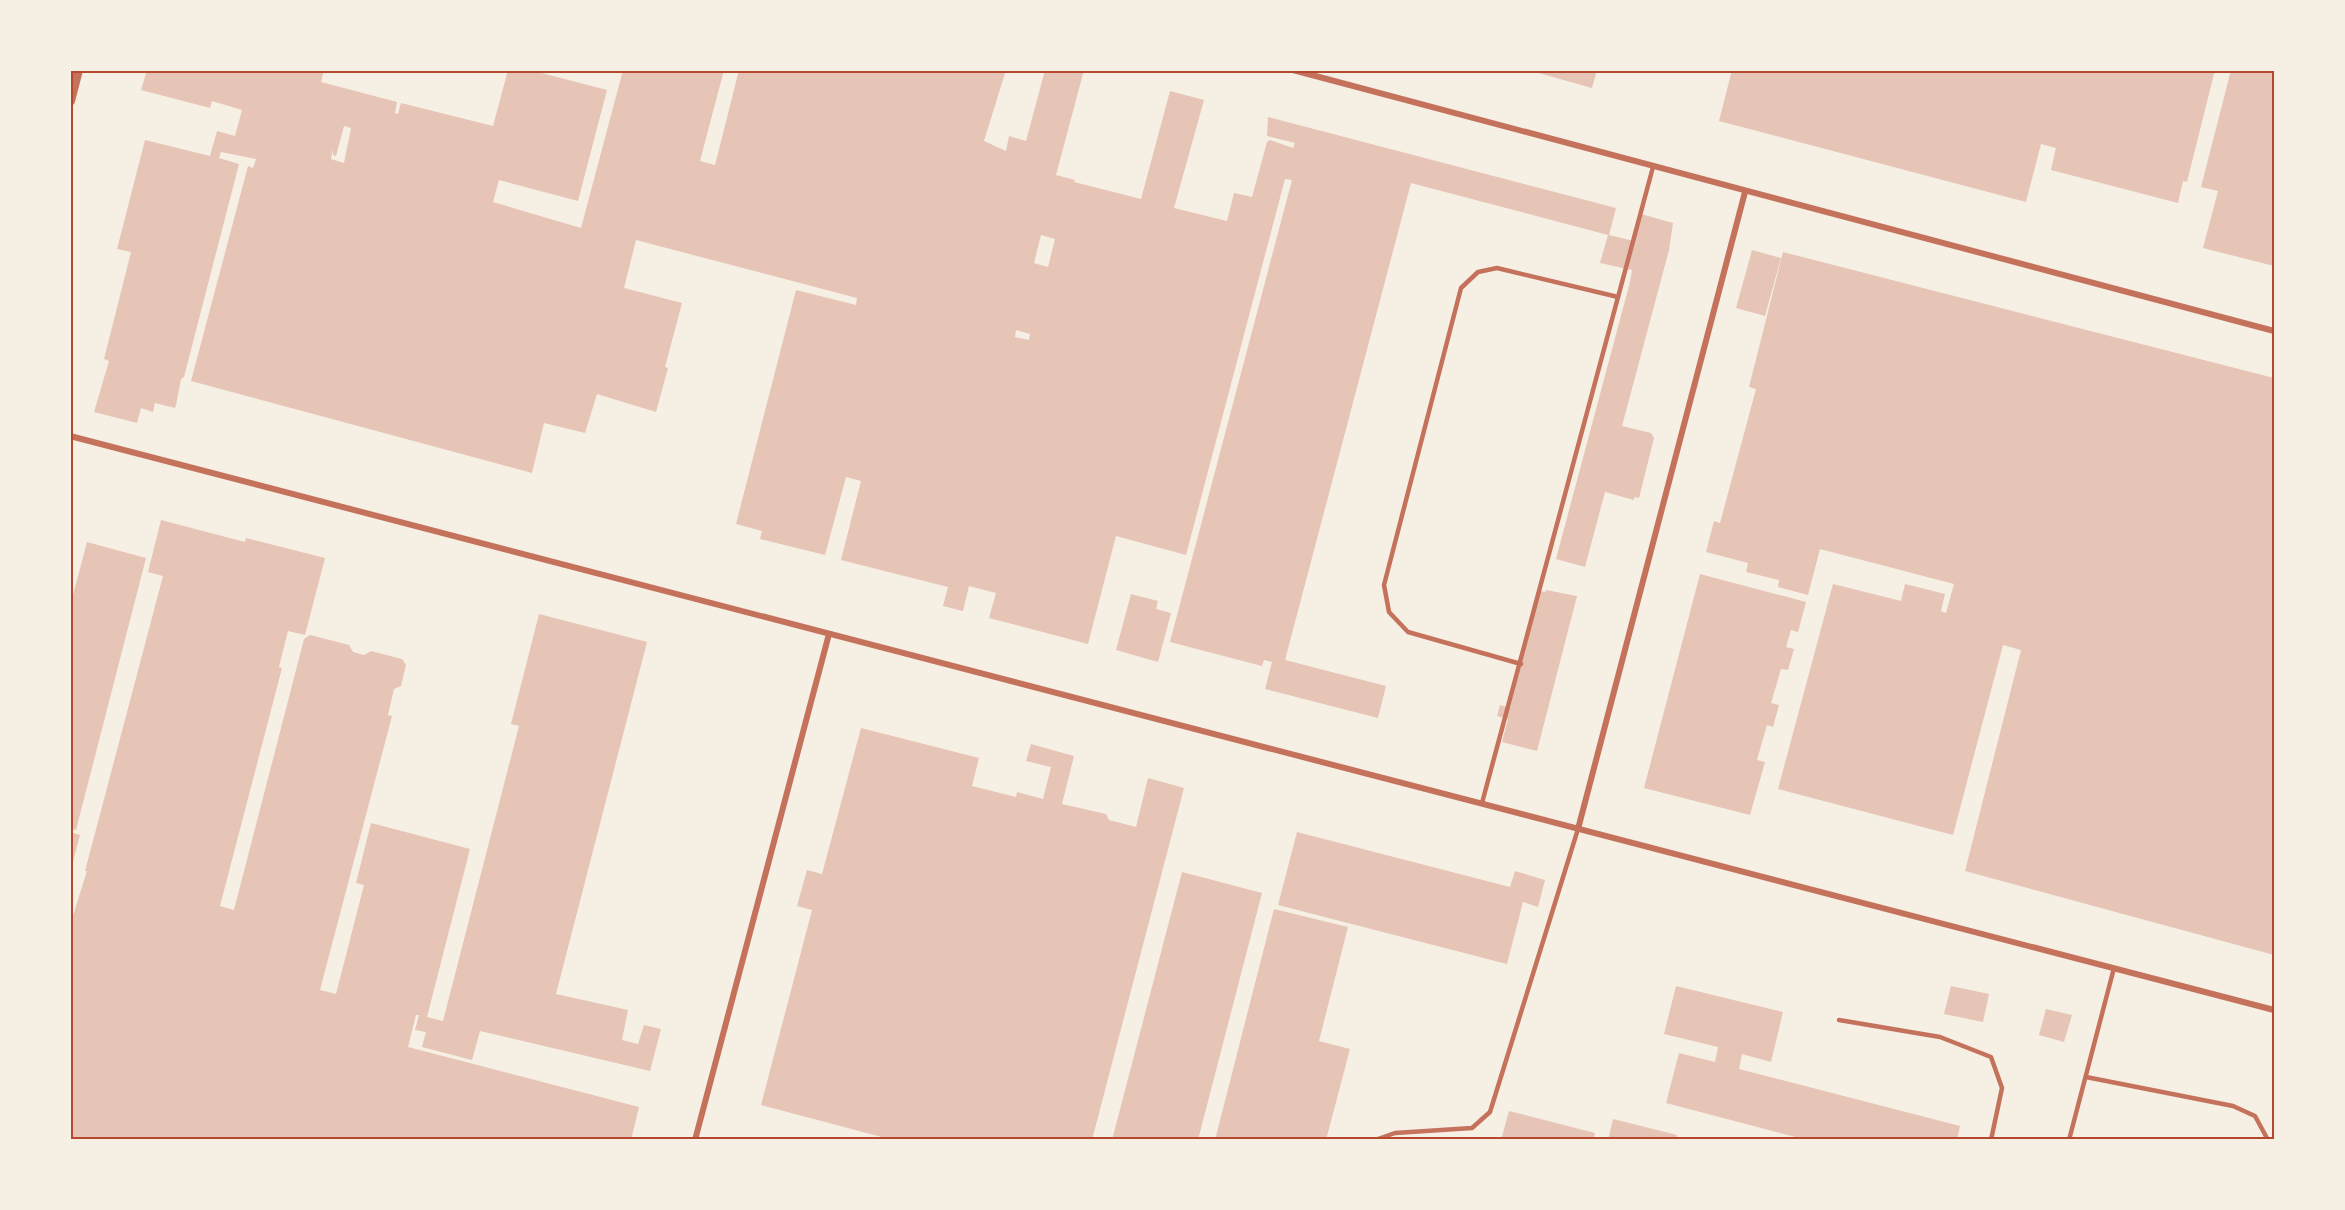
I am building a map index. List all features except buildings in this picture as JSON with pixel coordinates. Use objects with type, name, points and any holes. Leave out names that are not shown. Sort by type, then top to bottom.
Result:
[{"type":"street","points":[[70,101],[78,70]]},
{"type":"street","points":[[1293,70],[2274,331]]},
{"type":"street","points":[[1578,829],[1745,192]]},
{"type":"street","points":[[70,436],[2274,1010]]},
{"type":"street","points":[[695,1140],[829,634]]},
{"type":"lane","points":[[1482,803],[1653,167]]},
{"type":"lane","points":[[1521,664],[1408,632],[1389,612],[1384,585],[1461,288],[1478,272],[1497,268],[1618,297]]},
{"type":"lane","points":[[1376,1140],[1395,1133],[1472,1128],[1490,1112],[1578,829]]},
{"type":"lane","points":[[2069,1140],[2114,968]]},
{"type":"lane","points":[[1839,1020],[1940,1037],[1991,1057],[2002,1088],[1991,1140]]},
{"type":"lane","points":[[2086,1077],[2233,1106],[2255,1116],[2268,1140]]}]
